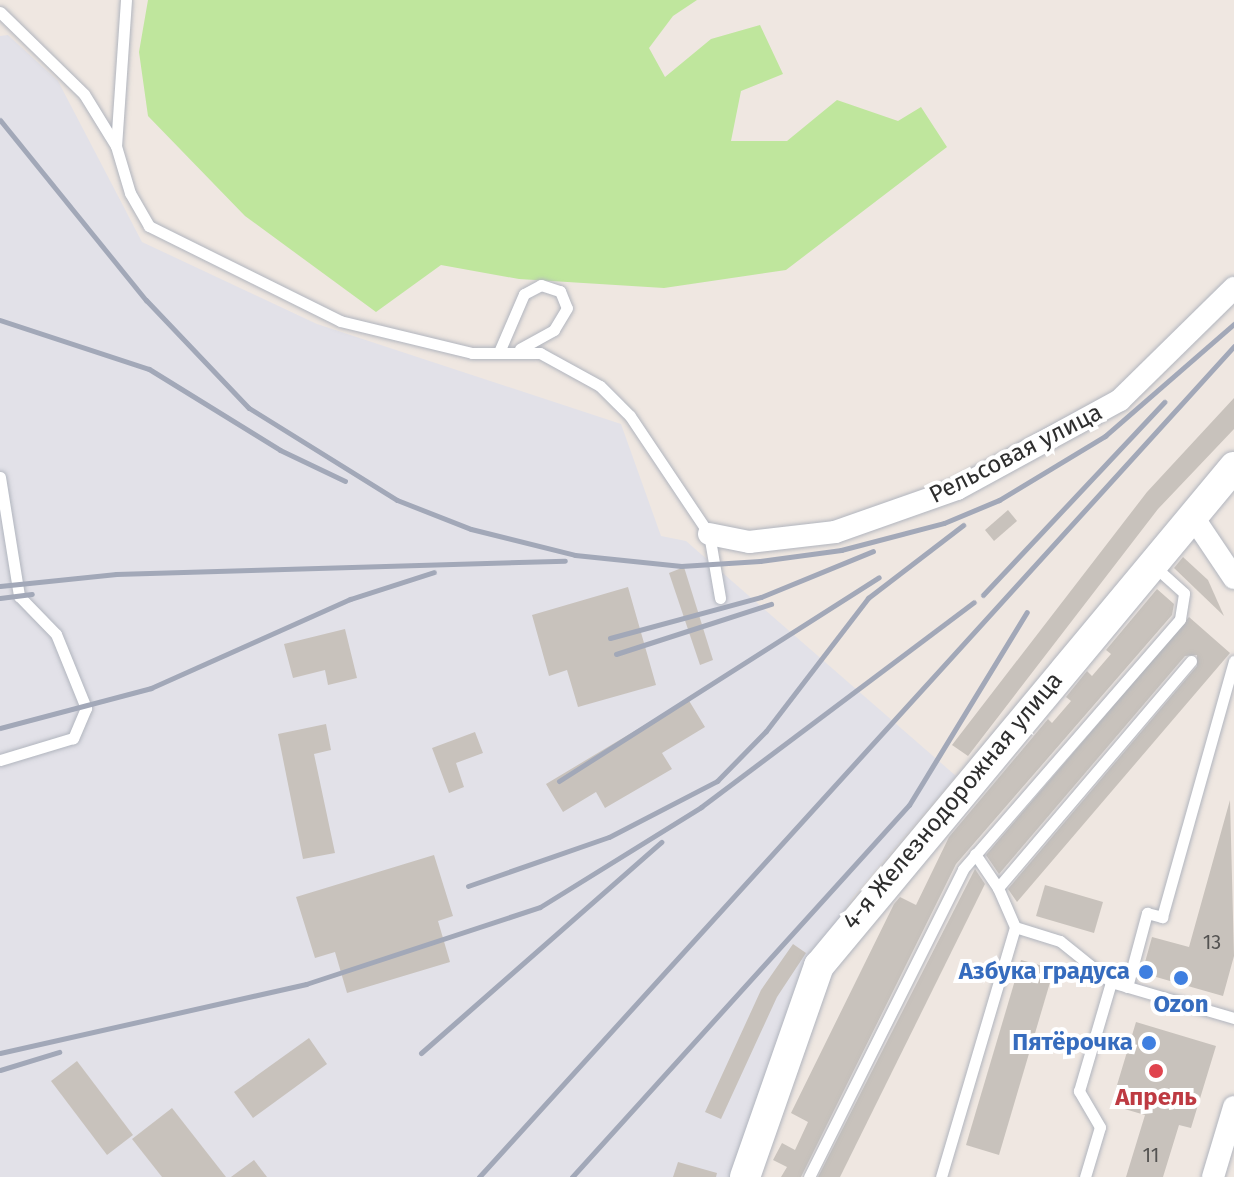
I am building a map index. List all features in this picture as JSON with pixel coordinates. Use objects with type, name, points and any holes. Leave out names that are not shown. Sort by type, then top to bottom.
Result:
[{"type":"main road","name":"4-я Железнодорожная улица","points":[[745,1177],[819,966],[1150,563],[1234,467]]},
{"type":"street","name":"Рельсовая улица","points":[[709,534],[749,542],[835,532],[957,489],[1120,400],[1234,288]]},
{"type":"street","points":[[1191,514],[1234,578]]},
{"type":"street","points":[[1213,1177],[1228,1152],[1234,1107]]},
{"type":"lane","points":[[116,146],[126,0]]},
{"type":"lane","points":[[0,12],[84,94],[116,146],[130,193],[149,226],[175,244],[260,276],[340,321],[472,353],[499,352],[520,349],[554,330],[567,308],[560,291],[541,285],[524,294],[499,352]]},
{"type":"lane","points":[[520,349],[562,362],[600,386],[630,416],[709,534],[720,598]]},
{"type":"lane","points":[[0,477],[19,596],[56,634],[86,708],[73,738],[0,760]]},
{"type":"lane","points":[[809,1177],[975,854],[1180,619],[1184,593],[1150,563]]},
{"type":"lane","points":[[998,888],[1191,661]]},
{"type":"lane","points":[[1127,987],[1147,913],[1162,917],[1234,661]]},
{"type":"lane","points":[[941,1177],[1015,927],[998,888],[975,854]]},
{"type":"lane","points":[[1015,927],[1060,941],[1111,982],[1234,1018]]},
{"type":"lane","points":[[1085,1177],[1100,1127],[1079,1091],[1111,982]]},
{"type":"shaded area","points":[[8,35],[58,81],[142,242],[317,324],[621,424],[661,536],[686,541],[956,776],[853,897],[813,960],[735,1177],[0,1177],[0,36]]},
{"type":"green space","points":[[148,0],[697,0],[673,16],[649,48],[665,77],[711,39],[760,25],[783,74],[741,91],[731,141],[787,141],[837,100],[898,121],[921,107],[947,147],[786,270],[664,288],[519,279],[441,265],[376,312],[245,216],[148,116],[139,52]]},
{"type":"building","points":[[1234,398],[1234,429],[1158,509],[968,756],[952,745],[1147,492]]},
{"type":"building","points":[[1008,510],[1017,521],[994,541],[985,530]]},
{"type":"building","points":[[1183,557],[1208,580],[1224,616],[1174,568]]},
{"type":"building","points":[[684,567],[713,660],[700,665],[669,573]]},
{"type":"building","points":[[628,587],[656,685],[578,707],[567,670],[549,676],[532,615]]},
{"type":"building","points":[[1157,589],[1174,604],[1172,615],[956,864],[801,1177],[781,1177],[787,1167],[773,1160],[782,1143],[795,1150],[808,1122],[791,1113],[894,904],[900,897],[916,905],[949,837],[1048,719],[1052,723],[1071,701],[1066,697],[1087,671],[1092,676],[1111,654],[1106,650]]},
{"type":"building","points":[[1189,617],[1230,653],[1017,902],[1008,889],[1197,666],[1197,655],[1185,656],[999,874],[986,855]]},
{"type":"building","points":[[345,629],[357,678],[328,685],[325,670],[293,678],[284,644]]},
{"type":"building","points":[[688,699],[705,727],[662,753],[672,769],[605,808],[596,792],[563,812],[546,784]]},
{"type":"building","points":[[326,724],[331,750],[314,754],[335,853],[303,859],[278,734]]},
{"type":"building","points":[[475,732],[483,753],[456,763],[464,787],[449,793],[432,748]]},
{"type":"building","points":[[1230,800],[1234,956],[1223,996],[1142,973],[1152,937],[1189,947]]},
{"type":"building","points":[[434,855],[453,916],[438,921],[450,962],[347,993],[335,952],[315,958],[296,897]]},
{"type":"building","points":[[975,869],[985,884],[840,1177],[818,1177]]},
{"type":"building","points":[[1045,885],[1103,902],[1094,933],[1036,916]]},
{"type":"building","points":[[793,944],[806,953],[777,997],[721,1119],[705,1112],[761,990]]},
{"type":"building","points":[[1021,960],[1054,969],[999,1155],[966,1145]]},
{"type":"building","points":[[1136,1022],[1216,1046],[1191,1128],[1179,1125],[1163,1177],[1126,1177],[1145,1115],[1111,1105]]},
{"type":"building","points":[[309,1038],[327,1064],[253,1118],[234,1092]]},
{"type":"building","points":[[77,1061],[133,1135],[107,1155],[51,1081]]},
{"type":"building","points":[[172,1108],[226,1177],[162,1177],[132,1139]]},
{"type":"building","points":[[254,1160],[267,1177],[231,1177]]},
{"type":"building","points":[[678,1162],[717,1173],[716,1177],[673,1177]]},
{"type":"railway","points":[[0,120],[146,300],[249,408],[397,500],[471,529],[575,555],[681,566],[760,561],[841,550],[944,523],[999,500],[1105,436],[1234,324]]},
{"type":"railway","points":[[0,320],[149,369],[280,450],[345,481]]},
{"type":"railway","points":[[479,1177],[1234,346]]},
{"type":"railway","points":[[983,595],[1164,402]]},
{"type":"railway","points":[[468,886],[609,837],[717,781],[766,731],[868,598],[963,525]]},
{"type":"railway","points":[[610,638],[761,597],[873,551]]},
{"type":"railway","points":[[0,586],[116,574],[565,561]]},
{"type":"railway","points":[[0,728],[151,688],[350,599],[434,572]]},
{"type":"railway","points":[[559,781],[879,577]]},
{"type":"railway","points":[[0,598],[32,594]]},
{"type":"railway","points":[[0,1053],[306,984],[540,907],[701,807],[974,602]]},
{"type":"railway","points":[[616,654],[771,604]]},
{"type":"railway","points":[[572,1177],[909,805],[1027,612]]},
{"type":"railway","points":[[421,1053],[661,842]]},
{"type":"railway","points":[[0,1070],[59,1052]]},
{"type":"place","name":"Азбука градуса","points":[[1146,972]]},
{"type":"place","name":"Ozon","points":[[1181,978]]},
{"type":"place","name":"Пятёрочка","points":[[1149,1043]]},
{"type":"place","name":"Апрель","points":[[1156,1071]]}]
